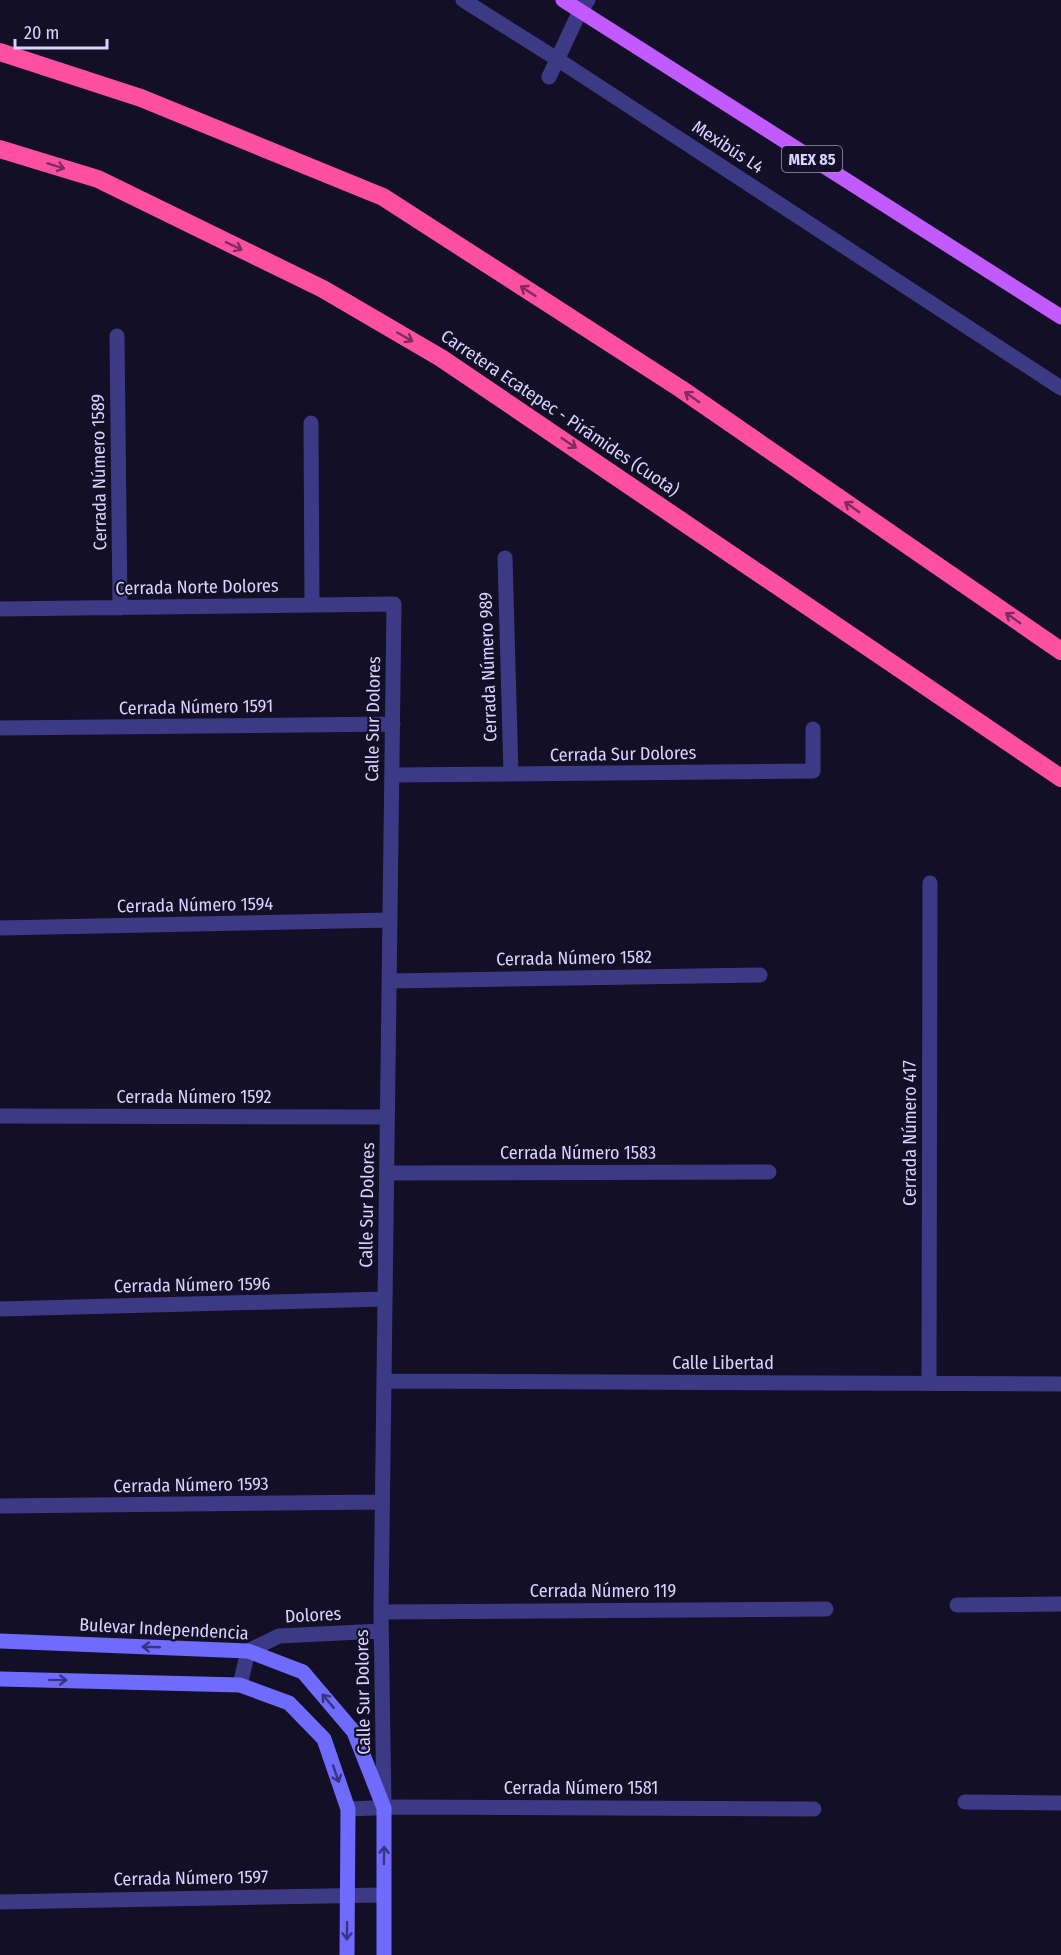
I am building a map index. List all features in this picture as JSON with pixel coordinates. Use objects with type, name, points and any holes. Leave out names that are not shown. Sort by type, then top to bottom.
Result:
[{"type":"highway","points":[[0,52],[141,98],[383,197],[681,389],[1061,651]]},
{"type":"highway","name":"Carretera Ecatepec - Pirámides (Cuota)","points":[[0,149],[98,179],[323,289],[441,358],[1061,778]]},
{"type":"main road","name":"MEX 85","points":[[563,0],[584,5],[1061,317]]},
{"type":"street","name":"Mexibús L4","points":[[463,0],[1061,387]]},
{"type":"street","points":[[549,77],[584,5]]},
{"type":"street","name":"Cerrada Número 1589","points":[[117,336],[120,608]]},
{"type":"street","points":[[311,423],[312,605]]},
{"type":"street","name":"Cerrada Número 989","points":[[505,558],[511,774]]},
{"type":"street","name":"Cerrada Norte Dolores","points":[[0,609],[394,604]]},
{"type":"street","name":"Calle Sur Dolores","points":[[384,1808],[381,1612],[394,604]]},
{"type":"street","name":"Cerrada Número 1591","points":[[0,728],[393,724]]},
{"type":"street","name":"Cerrada Sur Dolores","points":[[392,775],[813,771],[813,729]]},
{"type":"street","name":"Cerrada Número 417","points":[[929,1383],[930,883]]},
{"type":"street","name":"Cerrada Número 1594","points":[[0,928],[390,920]]},
{"type":"street","name":"Cerrada Número 1582","points":[[389,981],[760,975]]},
{"type":"street","name":"Cerrada Número 1592","points":[[0,1116],[387,1117]]},
{"type":"street","name":"Cerrada Número 1583","points":[[387,1173],[769,1172]]},
{"type":"street","name":"Cerrada Número 1596","points":[[0,1309],[385,1299]]},
{"type":"street","name":"Calle Libertad","points":[[384,1381],[1061,1384]]},
{"type":"street","name":"Cerrada Número 1593","points":[[0,1506],[382,1502]]},
{"type":"street","points":[[957,1605],[1061,1604]]},
{"type":"street","name":"Cerrada Número 119","points":[[381,1612],[826,1609]]},
{"type":"street","name":"Dolores","points":[[248,1651],[279,1636],[381,1631]]},
{"type":"street","name":"Bulevar Independencia","points":[[0,1641],[248,1651],[303,1672],[354,1732],[384,1808],[384,1955]]},
{"type":"street","points":[[240,1685],[248,1651]]},
{"type":"street","points":[[0,1679],[240,1685],[289,1702],[324,1739],[348,1809],[347,1955]]},
{"type":"street","points":[[965,1802],[1061,1803]]},
{"type":"street","name":"Cerrada Número 1581","points":[[348,1809],[814,1809]]},
{"type":"street","name":"Cerrada Número 1597","points":[[0,1902],[383,1895]]}]
